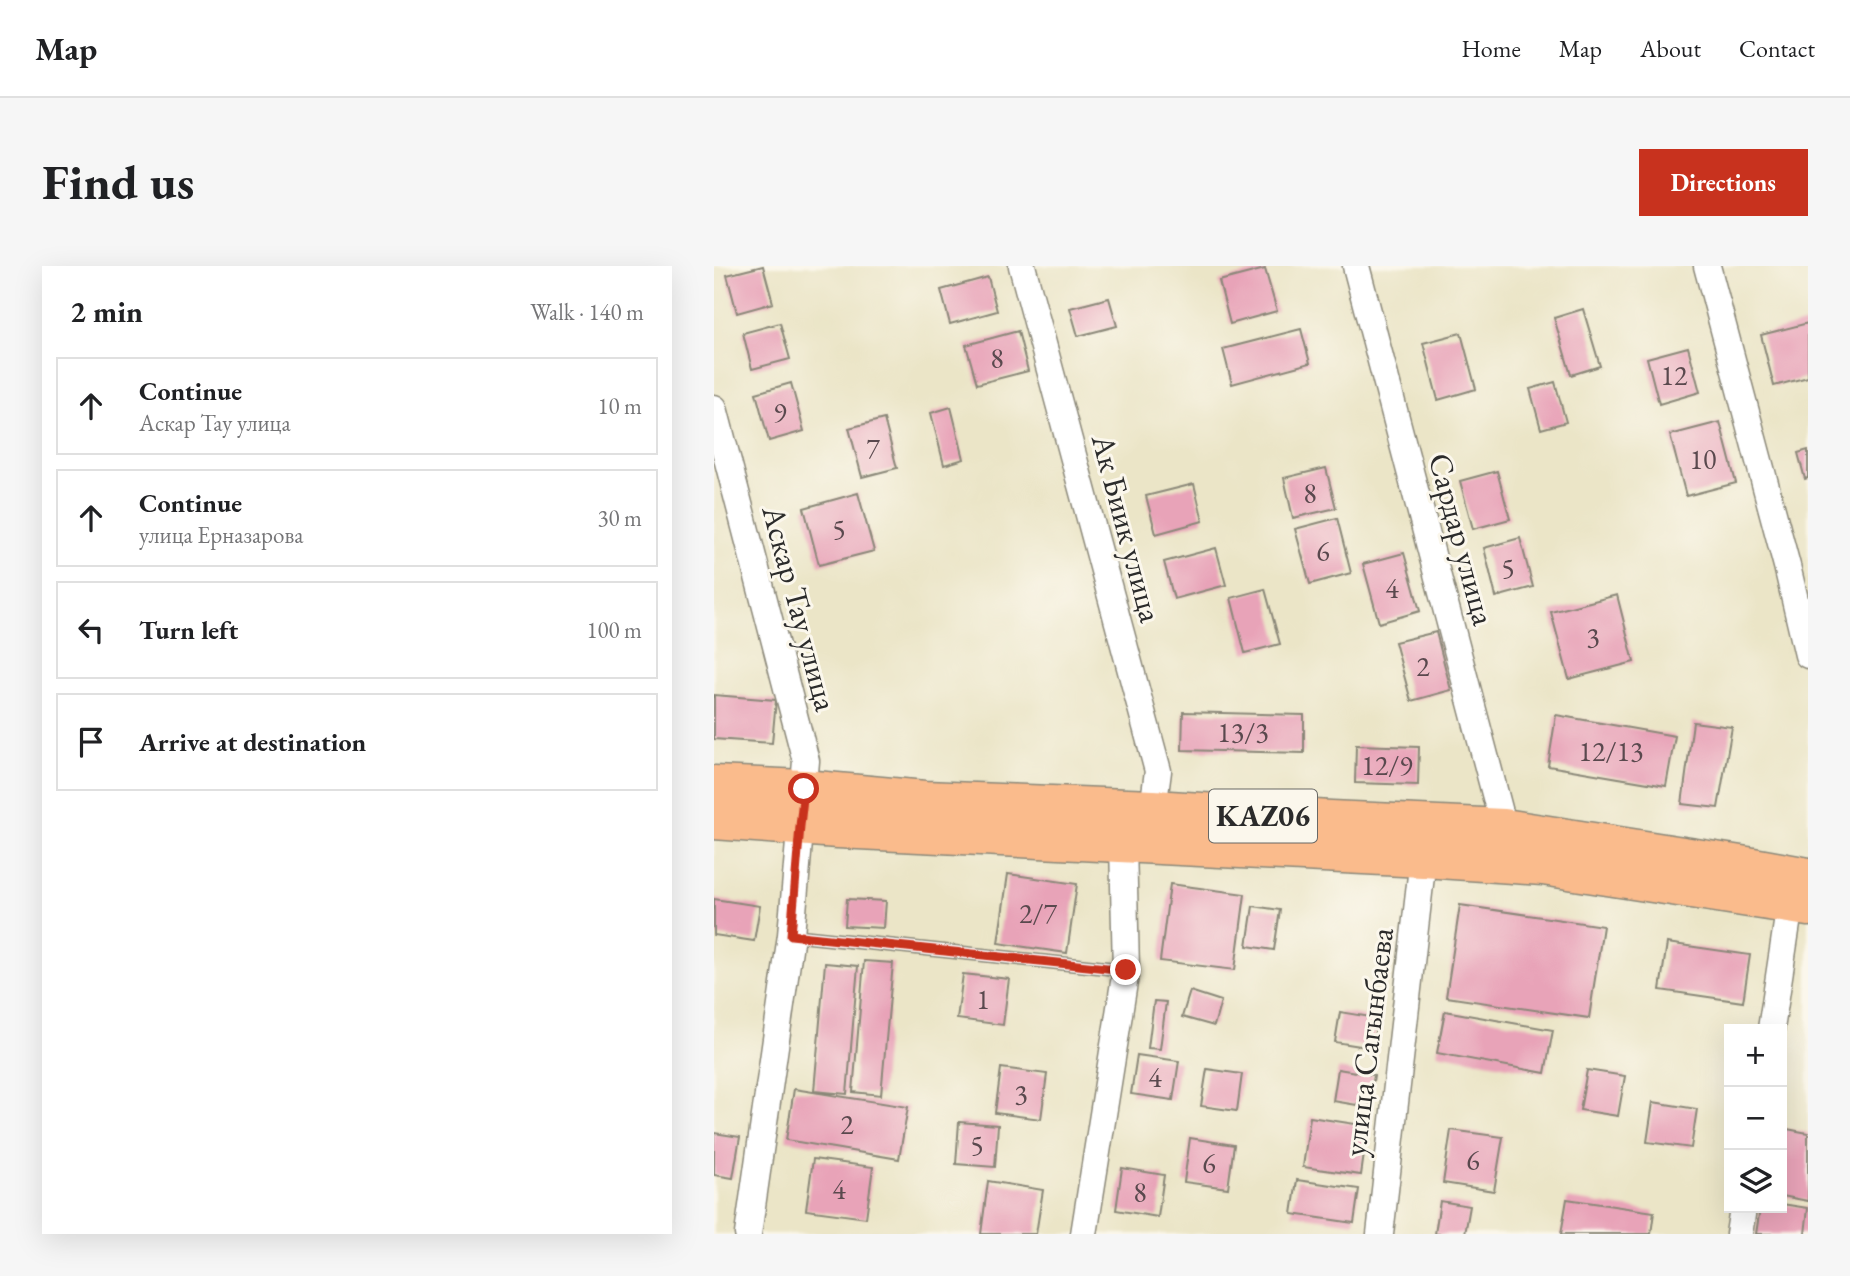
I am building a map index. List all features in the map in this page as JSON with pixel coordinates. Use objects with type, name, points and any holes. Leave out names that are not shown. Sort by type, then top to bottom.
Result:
[{"type":"highway","name":"KАZ06","points":[[714,785],[804,789],[925,800],[1504,828],[1746,866],[1802,896]]},
{"type":"highway","name":"KАZ06","points":[[714,820],[1543,866],[1802,896]]},
{"type":"street","name":"Ак Биик улица","points":[[1022,266],[1158,771],[1153,809]]},
{"type":"street","name":"Сардар улица","points":[[1356,266],[1504,828]]},
{"type":"street","points":[[1707,266],[1808,655]]},
{"type":"street","name":"Аскар Тау улица","points":[[714,408],[806,761],[791,935],[748,1234]]},
{"type":"street","points":[[1084,1234],[1126,970],[1123,844]]},
{"type":"street","name":"улица Сагынбаева","points":[[1380,1234],[1423,858]]},
{"type":"street","points":[[1772,1024],[1802,896]]},
{"type":"street","points":[[1740,1234],[1743,1213]]},
{"type":"lane","points":[[791,935],[1126,970]]},
{"type":"building","points":[[763,266],[773,303],[737,313],[727,275]]},
{"type":"building","points":[[1265,269],[1277,311],[1230,324],[1219,281]]},
{"type":"building","points":[[988,277],[997,311],[950,324],[941,290]]},
{"type":"building","points":[[1109,298],[1117,326],[1078,336],[1070,308]]},
{"type":"building","points":[[1583,309],[1600,366],[1571,375],[1554,318]]},
{"type":"building","points":[[780,323],[790,359],[752,369],[743,333]]},
{"type":"building","points":[[1808,323],[1808,377],[1774,386],[1761,335]]},
{"type":"building","points":[[1301,329],[1310,363],[1232,384],[1223,349]]},
{"type":"building","points":[[1018,331],[1028,371],[977,384],[966,345]]},
{"type":"building","points":[[1461,333],[1476,389],[1438,400],[1423,343]]},
{"type":"building","points":[[1688,347],[1700,392],[1659,404],[1647,358]]},
{"type":"building","points":[[1555,382],[1566,422],[1541,429],[1530,389]]},
{"type":"building","points":[[791,383],[804,431],[769,441],[756,393]]},
{"type":"building","points":[[951,407],[964,459],[944,465],[931,413]]},
{"type":"building","points":[[884,419],[897,468],[862,477],[849,428]]},
{"type":"building","points":[[1720,422],[1736,483],[1686,496],[1670,435]]},
{"type":"building","points":[[1808,450],[1808,478],[1805,479],[1798,453]]},
{"type":"building","points":[[1326,468],[1336,508],[1293,518],[1284,478]]},
{"type":"building","points":[[1497,471],[1510,519],[1473,529],[1460,481]]},
{"type":"building","points":[[1194,484],[1203,521],[1156,534],[1146,496]]},
{"type":"building","points":[[858,493],[874,551],[819,565],[804,508]]},
{"type":"building","points":[[1337,518],[1351,573],[1310,584],[1295,529]]},
{"type":"building","points":[[1520,538],[1533,587],[1496,597],[1484,548]]},
{"type":"building","points":[[1216,548],[1226,585],[1174,599],[1164,562]]},
{"type":"building","points":[[1404,553],[1420,611],[1379,623],[1363,564]]},
{"type":"building","points":[[1265,589],[1280,644],[1245,653],[1231,598]]},
{"type":"building","points":[[1617,595],[1634,662],[1569,679],[1551,612]]},
{"type":"building","points":[[1436,632],[1451,690],[1411,701],[1395,642]]},
{"type":"building","points":[[714,695],[776,700],[772,743],[714,739]]},
{"type":"building","points":[[1183,712],[1304,715],[1304,753],[1182,750]]},
{"type":"building","points":[[1556,715],[1675,736],[1666,786],[1548,766]]},
{"type":"building","points":[[1693,722],[1732,727],[1718,808],[1682,804]]},
{"type":"building","points":[[1356,745],[1419,747],[1418,785],[1355,783]]},
{"type":"building","points":[[1008,874],[1077,884],[1067,953],[998,943]]},
{"type":"building","points":[[1170,884],[1245,894],[1235,970],[1160,961]]},
{"type":"building","points":[[714,899],[760,906],[754,941],[714,935]]},
{"type":"building","points":[[847,899],[886,901],[884,928],[845,926]]},
{"type":"building","points":[[1460,905],[1603,926],[1589,1018],[1446,997]]},
{"type":"building","points":[[1253,906],[1280,910],[1274,950],[1247,946]]},
{"type":"building","points":[[1667,943],[1750,955],[1743,1002],[1660,990]]},
{"type":"building","points":[[864,961],[893,963],[881,1095],[853,1092]]},
{"type":"building","points":[[825,963],[858,966],[847,1094],[814,1091]]},
{"type":"building","points":[[963,974],[1009,979],[1003,1025],[957,1019]]},
{"type":"building","points":[[1190,991],[1221,1001],[1214,1026],[1182,1017]]},
{"type":"building","points":[[1154,1001],[1166,1002],[1160,1049],[1148,1048]]},
{"type":"building","points":[[1445,1011],[1553,1030],[1545,1073],[1437,1053]]},
{"type":"building","points":[[1340,1012],[1377,1018],[1373,1048],[1335,1042]]},
{"type":"building","points":[[1137,1055],[1179,1061],[1173,1100],[1131,1094]]},
{"type":"building","points":[[1001,1068],[1047,1074],[1041,1119],[995,1113]]},
{"type":"building","points":[[1207,1069],[1242,1074],[1237,1111],[1201,1106]]},
{"type":"building","points":[[1338,1069],[1374,1075],[1369,1107],[1333,1101]]},
{"type":"building","points":[[1587,1070],[1625,1076],[1618,1116],[1580,1110]]},
{"type":"building","points":[[794,1089],[908,1107],[899,1159],[786,1140]]},
{"type":"building","points":[[1653,1102],[1697,1109],[1691,1148],[1647,1142]]},
{"type":"building","points":[[1310,1117],[1368,1126],[1361,1175],[1303,1167]]},
{"type":"building","points":[[959,1122],[998,1125],[995,1167],[956,1164]]},
{"type":"building","points":[[1787,1129],[1808,1133],[1808,1201],[1787,1197]]},
{"type":"building","points":[[1451,1130],[1503,1137],[1494,1191],[1443,1183]]},
{"type":"building","points":[[714,1133],[740,1137],[733,1178],[714,1175]]},
{"type":"building","points":[[1190,1138],[1234,1145],[1228,1188],[1184,1182]]},
{"type":"building","points":[[813,1159],[873,1167],[866,1218],[806,1210]]},
{"type":"building","points":[[1122,1168],[1164,1175],[1158,1217],[1116,1210]]},
{"type":"building","points":[[1297,1180],[1359,1189],[1354,1223],[1292,1214]]},
{"type":"building","points":[[988,1181],[1043,1190],[1036,1234],[981,1234]]},
{"type":"building","points":[[1567,1199],[1654,1212],[1651,1234],[1561,1234]]},
{"type":"building","points":[[1440,1201],[1470,1206],[1465,1234],[1435,1234]]},
{"type":"building","points":[[1787,1205],[1808,1208],[1805,1234],[1756,1234],[1759,1213],[1787,1213]]},
{"type":"route","points":[[804,789],[791,935],[1126,970]]}]
